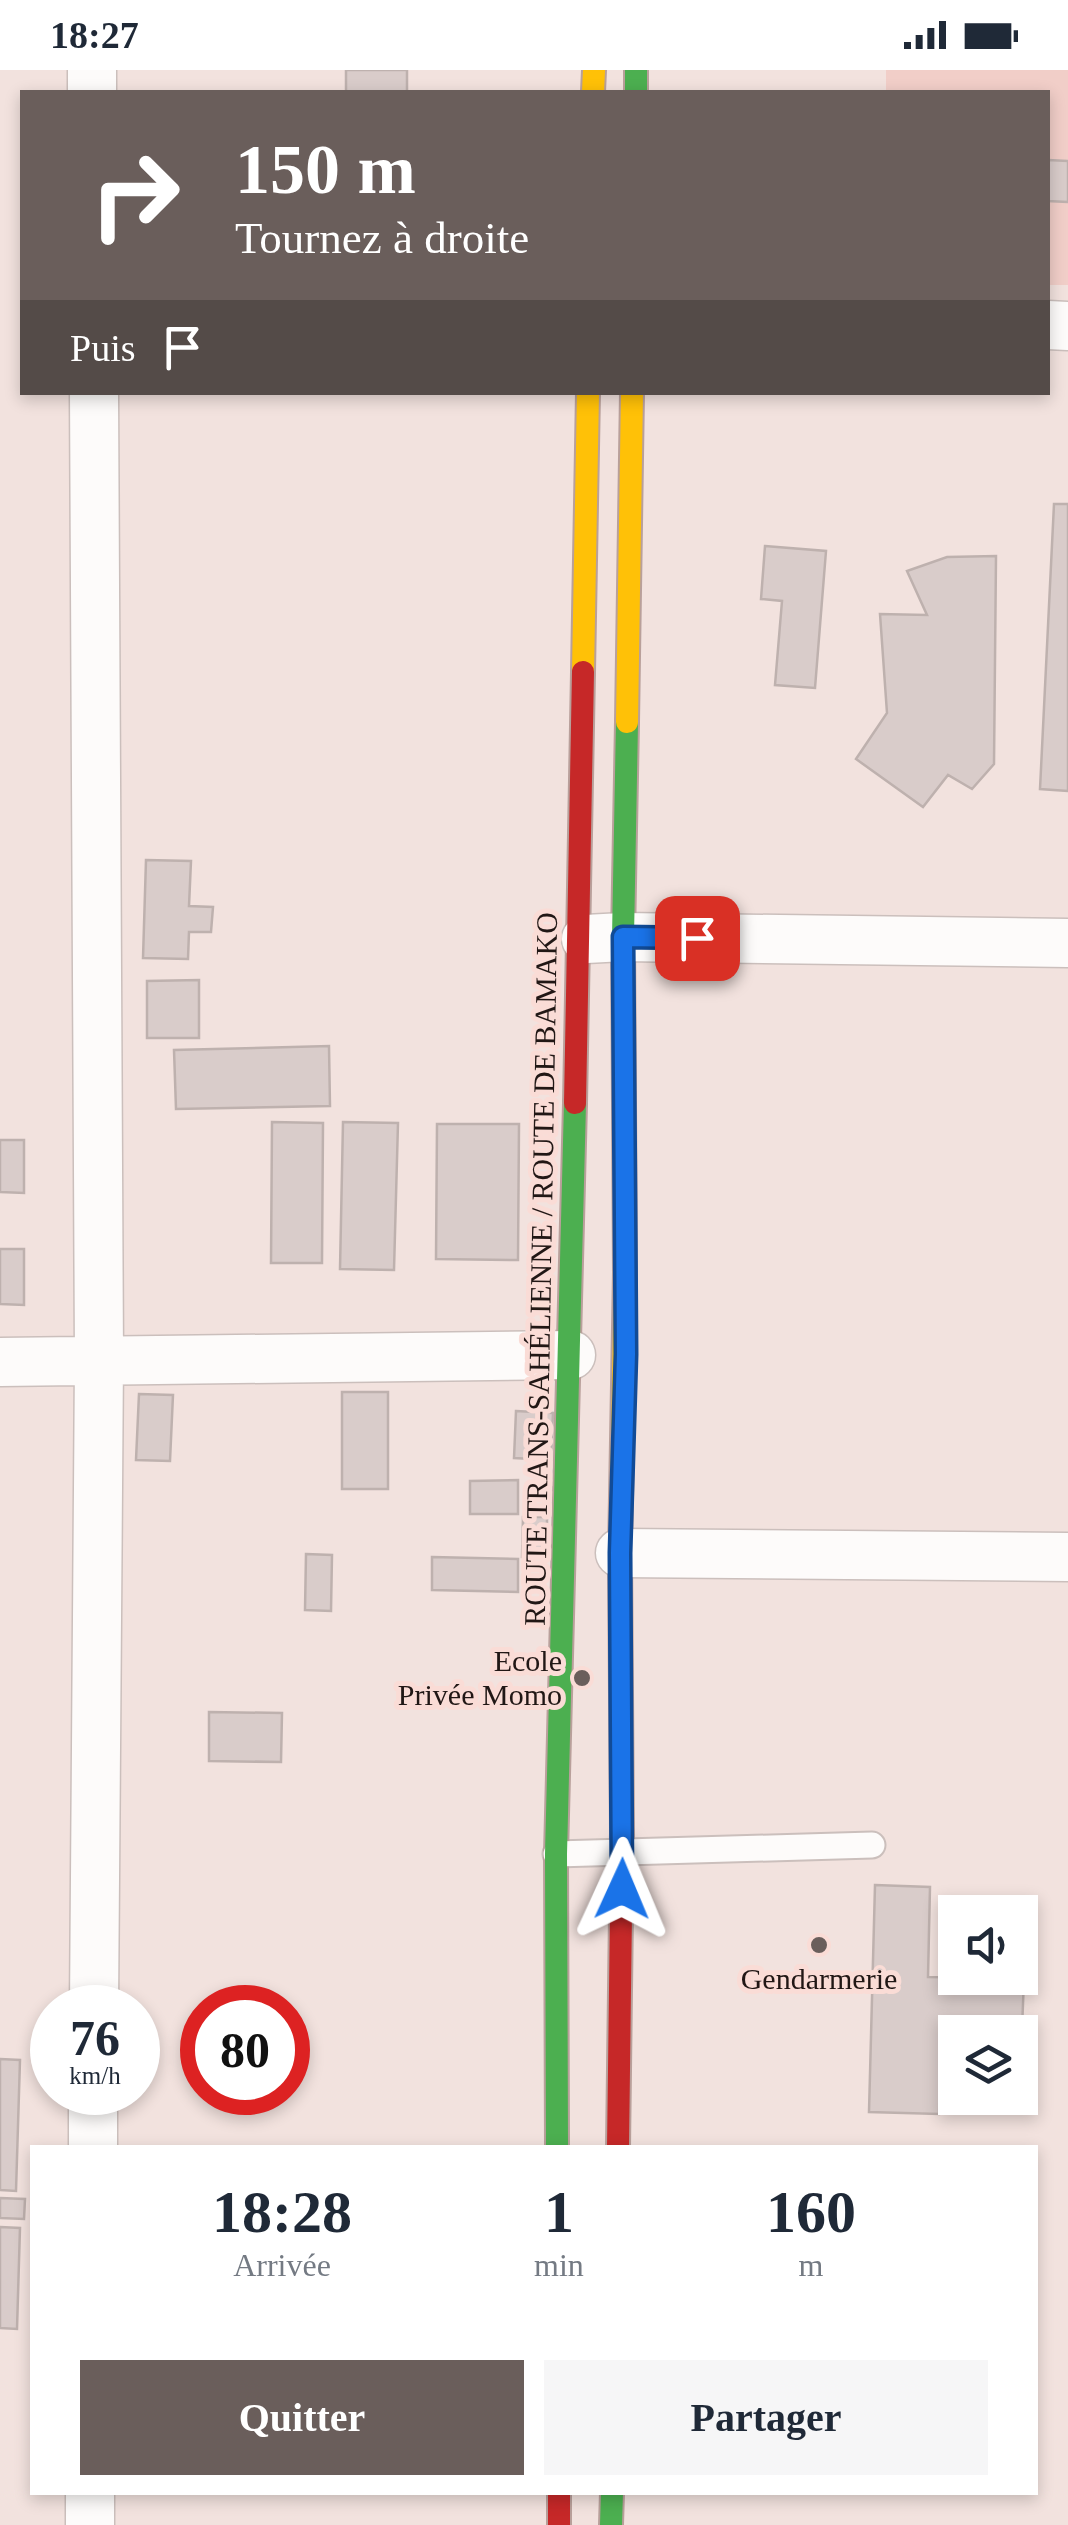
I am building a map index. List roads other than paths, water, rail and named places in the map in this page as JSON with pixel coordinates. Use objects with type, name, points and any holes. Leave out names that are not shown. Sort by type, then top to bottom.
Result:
[{"type":"highway","name":"ROUTE TRANS-SAHÉLIENNE / ROUTE DE BAMAKO","points":[[588,395],[601,938],[626,1354],[620,1553],[618,2145]]},
{"type":"highway","name":"ROUTE TRANS-SAHÉLIENNE / ROUTE DE BAMAKO","points":[[558,2145],[556,1854],[571,1356],[601,938],[632,395]]},
{"type":"highway","points":[[559,2495],[559,2525]]},
{"type":"highway","points":[[611,2525],[612,2495]]},
{"type":"street","points":[[94,395],[99,1359],[94,1985]]},
{"type":"street","points":[[601,938],[1068,943]]},
{"type":"street","points":[[0,1362],[571,1356]]},
{"type":"street","points":[[620,1553],[1068,1557]]},
{"type":"street","points":[[93,2115],[93,2145]]},
{"type":"street","points":[[90,2495],[90,2525]]},
{"type":"lane","points":[[556,1854],[872,1845]]},
{"type":"place","name":"Ecole Privée Momo","points":[[582,1678]]},
{"type":"place","name":"Gendarmerie","points":[[819,1945]]}]
